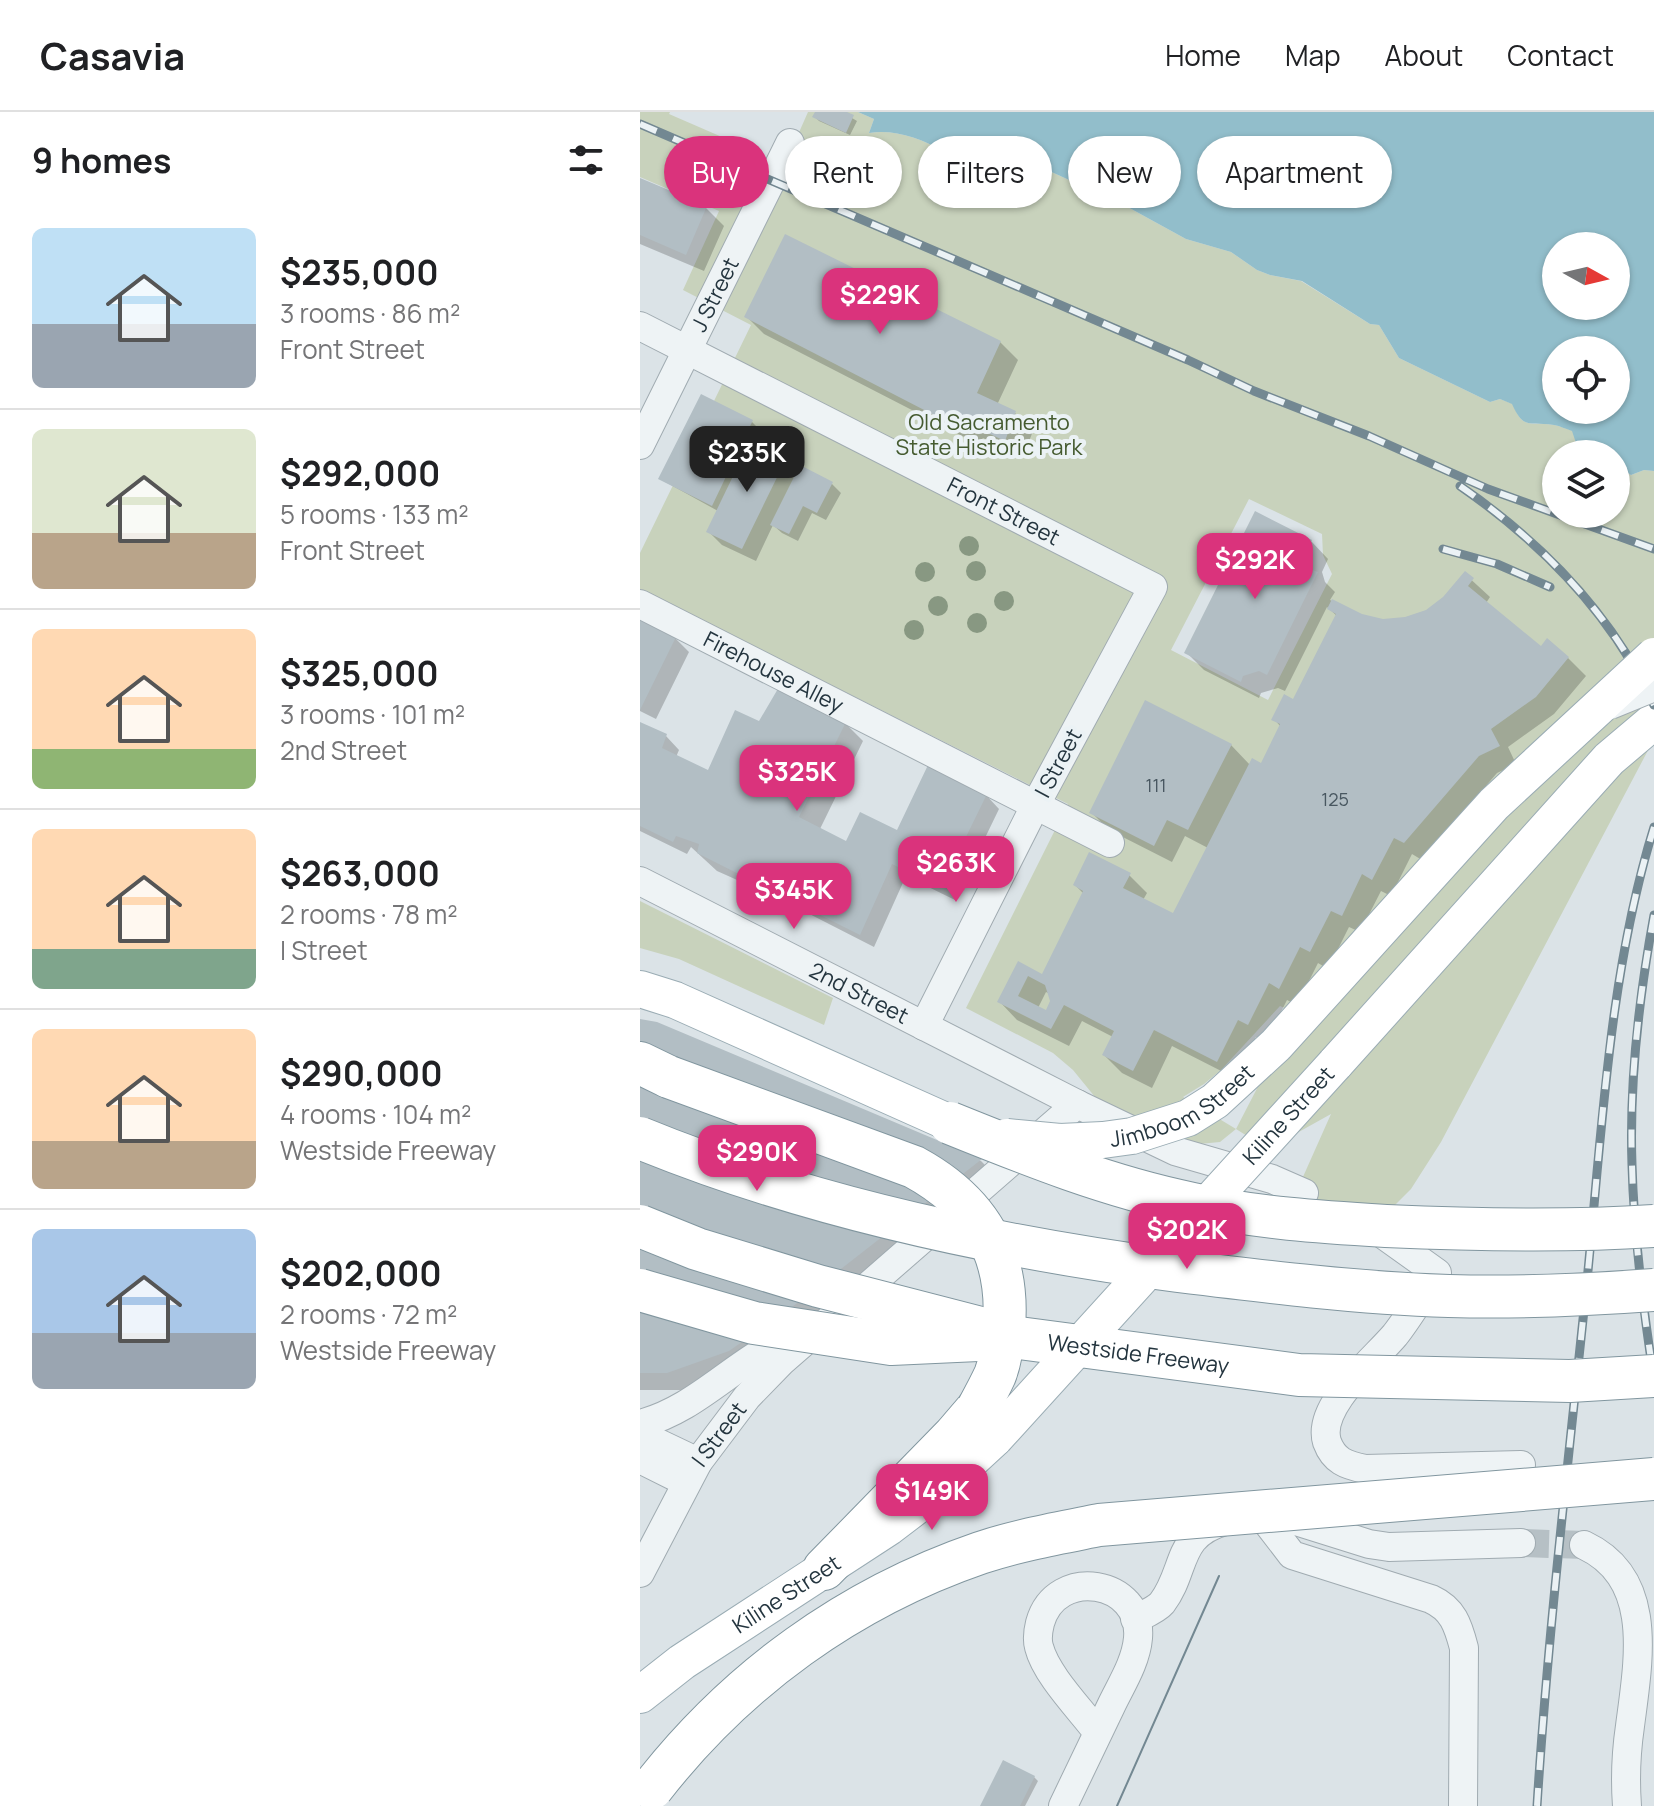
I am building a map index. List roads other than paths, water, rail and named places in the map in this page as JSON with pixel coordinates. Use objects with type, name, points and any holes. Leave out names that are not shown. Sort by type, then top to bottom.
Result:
[{"type":"highway","points":[[640,1063],[669,1077],[914,1167],[935,1179],[971,1209],[987,1232],[997,1255],[1006,1309],[987,1423],[824,1569]]},
{"type":"highway","points":[[950,1123],[1096,1179],[1190,1204],[1256,1216],[1463,1230],[1570,1231],[1654,1226]]},
{"type":"highway","points":[[640,1138],[737,1173],[893,1218],[1015,1246],[1106,1262],[1250,1280],[1448,1296],[1566,1296],[1654,1290]]},
{"type":"highway","name":"Westside Freeway","points":[[640,1226],[697,1249],[818,1286],[1019,1338],[1299,1375],[1570,1381],[1654,1376]]},
{"type":"highway","points":[[640,1290],[754,1323],[891,1344],[1019,1338]]},
{"type":"highway","points":[[646,1795],[715,1715],[804,1641],[866,1603],[980,1553],[1024,1540],[1099,1525],[1654,1479]]},
{"type":"main road","name":"Jimboom Street","points":[[640,989],[675,1000],[950,1123],[1003,1137],[1103,1140],[1164,1127],[1188,1118],[1215,1101],[1276,1045],[1494,804],[1654,656]]},
{"type":"main road","name":"Kiline Street","points":[[987,1423],[1609,759],[1649,727]]},
{"type":"main road","name":"Kiline Street","points":[[640,1695],[682,1662],[824,1569]]},
{"type":"street","name":"J Street","points":[[640,445],[785,153]]},
{"type":"street","name":"Front Street","points":[[640,326],[1153,587]]},
{"type":"street","name":"I Street","points":[[924,1026],[1035,806],[1153,587]]},
{"type":"street","name":"Firehouse Alley","points":[[640,604],[1110,843]]},
{"type":"street","points":[[1597,711],[1654,687]]},
{"type":"street","name":"2nd Street","points":[[640,881],[1175,1151],[1272,1179],[1304,1193]]},
{"type":"street","name":"I Street","points":[[640,1573],[647,1542],[692,1472],[747,1397],[969,1183],[1077,1104]]},
{"type":"street","points":[[1384,1235],[1437,1273],[1395,1335],[1343,1391],[1327,1422],[1325,1436],[1331,1452],[1344,1465],[1365,1469],[1521,1465]]},
{"type":"street","name":"I Street","points":[[640,1424],[656,1420],[704,1395],[764,1351],[831,1319]]},
{"type":"street","points":[[640,1431],[692,1472]]},
{"type":"street","points":[[640,1459],[692,1472]]},
{"type":"street","points":[[1135,1619],[1161,1604],[1190,1542],[1209,1525],[1233,1519],[1262,1516],[1285,1518],[1369,1544],[1389,1547],[1521,1543]]},
{"type":"street","points":[[1262,1516],[1292,1555],[1446,1606],[1458,1625],[1464,1648],[1463,1806]]},
{"type":"street","points":[[1584,1545],[1614,1560],[1633,1585],[1641,1602],[1644,1641],[1627,1747],[1627,1806]]},
{"type":"street","points":[[1063,1806],[1098,1733],[1136,1651],[1139,1634],[1125,1601],[1101,1587],[1084,1585],[1065,1591],[1051,1601],[1042,1615],[1038,1631],[1039,1648],[1050,1670],[1098,1733]]},
{"type":"water","points":[[858,112],[1654,112],[1654,471],[1630,474],[1630,440],[1575,440],[1572,431],[1524,421],[1512,404],[1500,399],[1490,402],[1399,358],[1379,325],[1370,324],[1302,281],[1257,270],[1231,252],[1186,239],[1129,208],[1181,208],[1181,136],[1068,136],[1068,179],[1052,172],[1052,136],[918,136],[918,139],[888,132],[869,133],[874,119]]},
{"type":"tunnel","points":[[1521,1543],[1584,1545]]},
{"type":"tram line","points":[[1117,1806],[1219,1576]]},
{"type":"railway","points":[[640,124],[1254,391],[1369,436],[1488,489],[1654,549]]},
{"type":"railway","points":[[1460,486],[1519,531],[1572,582],[1617,640],[1654,705]]},
{"type":"railway","points":[[1443,549],[1497,564],[1550,587]]},
{"type":"railway","points":[[1537,1806],[1553,1609],[1609,1052],[1627,938],[1654,827]]},
{"type":"railway","points":[[1654,915],[1636,1039],[1631,1134],[1637,1246],[1654,1379]]},
{"type":"park label","name":"Old Sacramento State Historic Park","points":[[989,434]]}]
